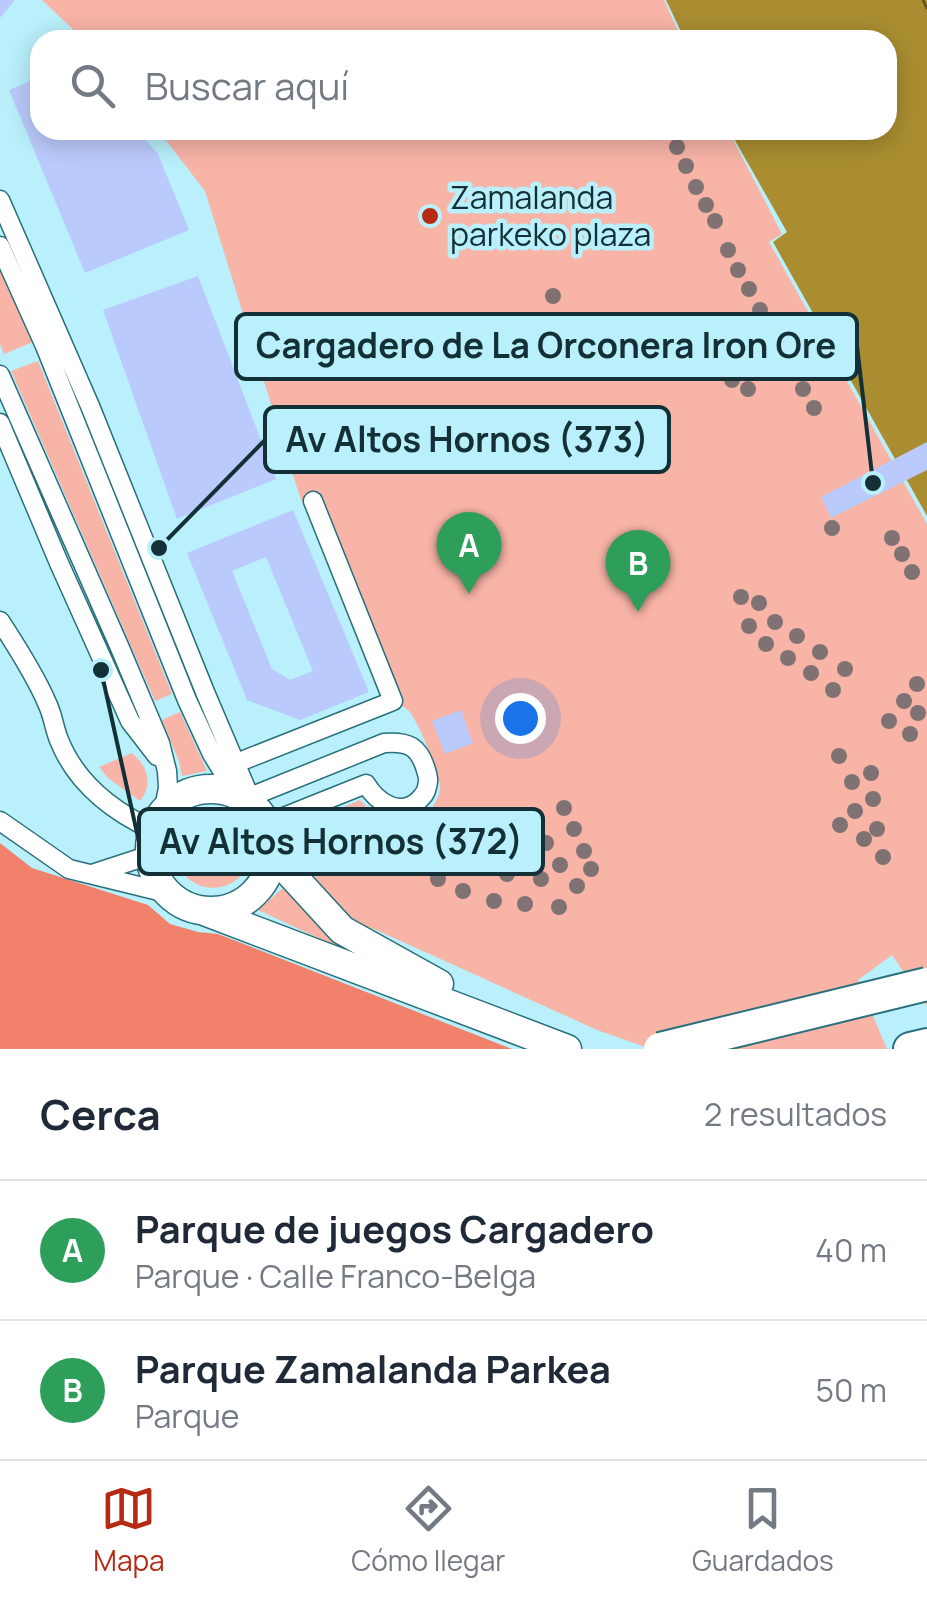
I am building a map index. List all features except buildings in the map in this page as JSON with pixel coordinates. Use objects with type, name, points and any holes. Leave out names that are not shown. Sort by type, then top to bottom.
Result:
[{"type":"highway","points":[[660,1049],[927,984]]},
{"type":"highway","points":[[910,1049],[927,1045]]},
{"type":"main road","points":[[527,1032],[342,930],[287,870],[256,813],[218,790],[197,791],[178,799],[155,833],[155,876],[167,893],[184,906],[568,1049]]},
{"type":"main road","points":[[204,911],[240,904],[265,879],[271,862],[256,813]]},
{"type":"street","points":[[0,200],[90,406],[256,813]]},
{"type":"street","points":[[0,246],[45,346],[187,700],[212,754],[256,813]]},
{"type":"street","points":[[0,375],[120,648],[167,771],[168,788],[155,833],[92,874]]},
{"type":"street","points":[[0,423],[130,721],[167,771]]},
{"type":"street","points":[[234,764],[393,701],[313,501]]},
{"type":"street","points":[[0,622],[48,704],[59,742],[74,768],[100,799],[155,833]]},
{"type":"street","points":[[400,742],[413,747],[428,778],[427,788],[412,806],[398,809],[372,795],[366,784],[256,813],[384,743],[400,742]]},
{"type":"street","points":[[0,821],[68,869],[167,893]]},
{"type":"shaded area","points":[[42,0],[664,0],[678,30],[74,30]]},
{"type":"shaded area","points":[[666,0],[927,0],[927,516],[773,242],[787,232],[735,140],[897,140],[897,30],[680,30]]},
{"type":"shaded area","points":[[166,140],[733,140],[782,234],[769,242],[927,524],[927,1006],[892,955],[858,980],[887,1049],[651,1049],[597,1030],[365,925],[347,915],[329,897],[294,828],[360,800],[389,821],[414,821],[434,804],[440,783],[412,715],[387,699],[299,494],[205,191]]},
{"type":"shaded area","points":[[0,266],[33,342],[4,354],[0,344]]},
{"type":"shaded area","points":[[38,361],[172,694],[155,701],[11,371]]},
{"type":"shaded area","points":[[180,712],[207,771],[182,776],[162,720]]},
{"type":"shaded area","points":[[132,753],[142,763],[148,781],[140,801],[99,767]]},
{"type":"shaded area","points":[[213,812],[240,823],[251,850],[240,877],[213,888],[186,877],[175,850],[186,823]]},
{"type":"shaded area","points":[[0,843],[32,868],[148,905],[170,924],[218,934],[512,1049],[0,1049]]},
{"type":"shaded area","points":[[283,888],[332,935],[442,995],[258,910]]},
{"type":"ferry route","points":[[923,0],[927,9]]},
{"type":"place","name":"Zamalanda parkeko plaza","points":[[430,216]]},
{"type":"place","name":"Cargadero de La Orconera Iron Ore","points":[[873,483]]},
{"type":"place","name":"Av Altos Hornos (373)","points":[[159,548]]},
{"type":"place","name":"Parque de juegos Cargadero","points":[[469,594]]},
{"type":"place","name":"Parque Zamalanda Parkea","points":[[638,612]]},
{"type":"place","name":"Av Altos Hornos (372)","points":[[101,670]]}]
